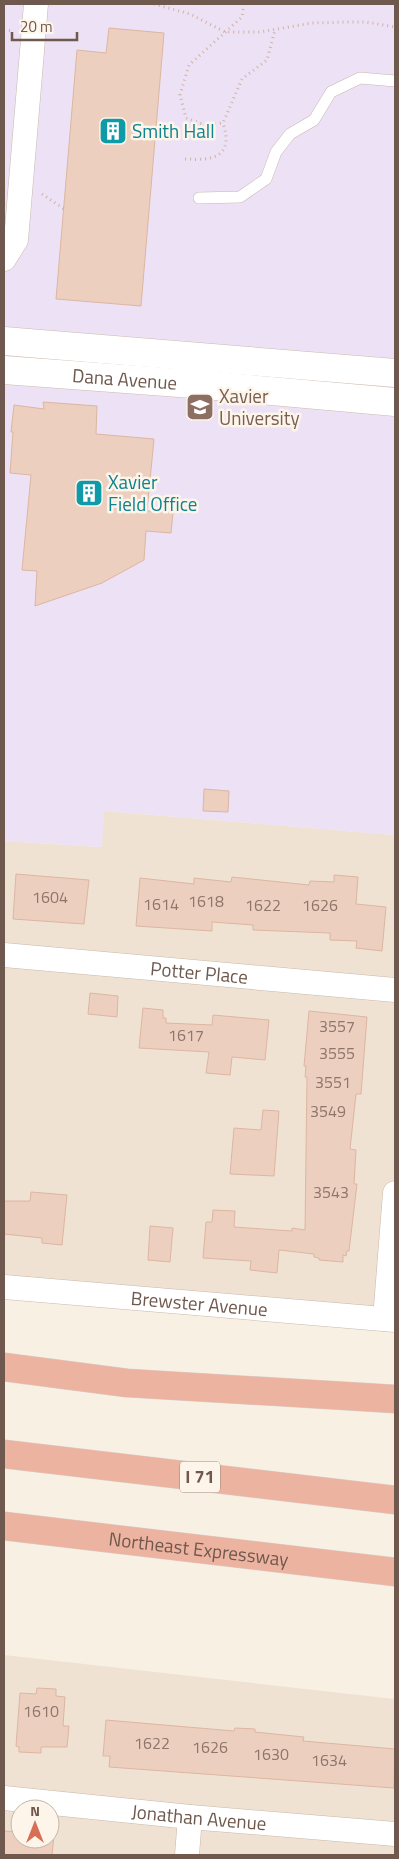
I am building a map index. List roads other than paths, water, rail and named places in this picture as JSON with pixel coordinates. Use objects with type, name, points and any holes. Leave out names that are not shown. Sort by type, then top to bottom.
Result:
[{"type":"highway","points":[[4,1367],[127,1384],[395,1399]]},
{"type":"highway","name":"I 71","points":[[4,1454],[395,1500]]},
{"type":"highway","name":"Northeast Expressway","points":[[4,1526],[395,1572]]},
{"type":"street","points":[[4,259],[16,240],[36,4]]},
{"type":"street","name":"Dana Avenue","points":[[4,340],[395,373]]},
{"type":"street","name":"Dana Avenue","points":[[4,370],[395,402]]},
{"type":"street","name":"Potter Place","points":[[4,954],[395,990]]},
{"type":"street","points":[[390,1320],[395,1193]]},
{"type":"street","name":"Brewster Avenue","points":[[4,1287],[390,1320]]},
{"type":"street","name":"Jonathan Avenue","points":[[4,1798],[190,1817],[395,1834]]},
{"type":"street","points":[[187,1855],[190,1817]]},
{"type":"lane","points":[[199,198],[240,197],[266,179],[276,152],[290,134],[314,120],[331,92],[360,78],[395,81]]},
{"type":"place","name":"Smith Hall","points":[[113,131]]},
{"type":"place","name":"Xavier University","points":[[200,407]]},
{"type":"place","name":"Xavier Field Office","points":[[89,493]]}]
